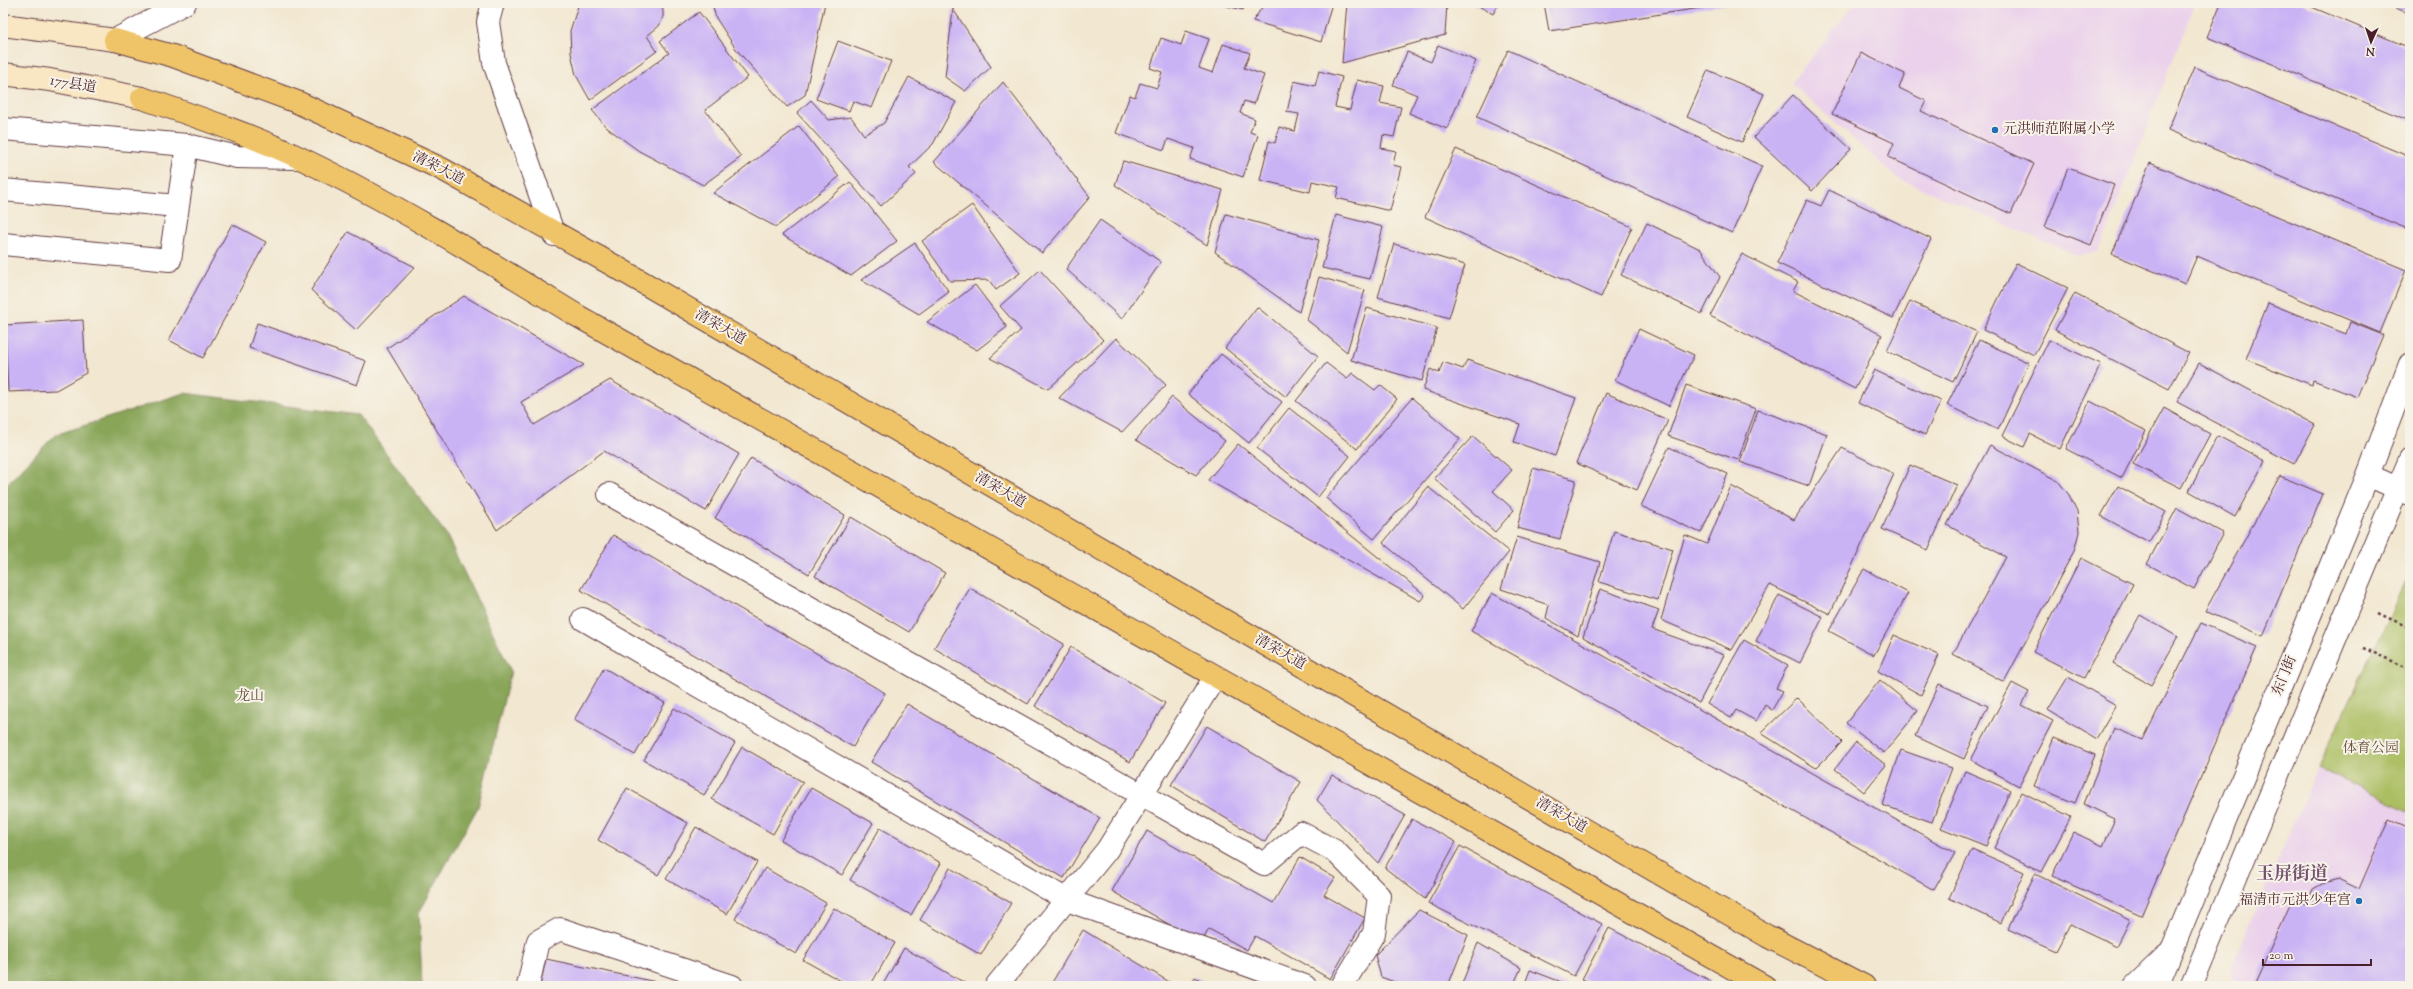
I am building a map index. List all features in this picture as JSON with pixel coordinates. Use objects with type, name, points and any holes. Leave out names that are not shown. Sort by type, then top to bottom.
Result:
[{"type":"main road","points":[[3,24],[115,40]]},
{"type":"main road","name":"清荣大道","points":[[115,40],[187,61],[297,102],[442,169],[554,234],[618,268],[1767,936],[1864,986]]},
{"type":"main road","name":"177县道","points":[[3,74],[50,80],[142,98],[212,121],[299,158]]},
{"type":"main road","points":[[299,158],[407,212],[576,315],[1215,677],[1750,983]]},
{"type":"street","points":[[115,40],[185,3]]},
{"type":"street","points":[[493,3],[488,22],[494,63],[554,234]]},
{"type":"street","points":[[3,129],[187,145],[237,157],[299,158]]},
{"type":"street","points":[[3,244],[170,260],[187,145]]},
{"type":"street","points":[[3,190],[177,206]]},
{"type":"street","name":"东门街","points":[[2157,986],[2174,948],[2368,475],[2410,364]]},
{"type":"street","points":[[2191,986],[2404,491],[2410,459]]},
{"type":"street","points":[[2368,475],[2404,491]]},
{"type":"street","points":[[609,494],[1264,864],[1301,833],[1335,851],[1379,896],[1374,932],[1342,986]]},
{"type":"street","points":[[583,619],[1067,900],[1306,986]]},
{"type":"street","points":[[996,986],[1107,850],[1215,677]]},
{"type":"street","points":[[528,986],[538,941],[560,929],[732,986]]},
{"type":"street","points":[[2135,986],[2174,948]]},
{"type":"street","points":[[2203,958],[2206,986]]},
{"type":"path","points":[[2378,614],[2410,628]]},
{"type":"path","points":[[2362,648],[2410,669]]},
{"type":"shaded area","name":"元洪师范附属小学","points":[[1855,3],[2195,3],[2099,251],[2079,256],[1897,178],[1791,83]]},
{"type":"shaded area","points":[[2318,768],[2410,812],[2410,986],[2234,986],[2231,965]]},
{"type":"green space","name":"龙山","points":[[184,393],[358,415],[446,534],[511,671],[478,807],[419,913],[422,986],[3,986],[3,488],[55,435]]},
{"type":"green space","name":"体育公园","points":[[2410,573],[2410,812],[2318,768]]},
{"type":"building","points":[[579,3],[659,3],[663,10],[663,17],[659,26],[647,36],[657,51],[590,100],[576,75],[571,53],[570,31]]},
{"type":"building","points":[[712,3],[825,3],[805,95],[787,107],[736,49],[716,18]]},
{"type":"building","points":[[1214,3],[1246,3],[1243,10]]},
{"type":"building","points":[[1265,3],[1332,3],[1321,42],[1253,21]]},
{"type":"building","points":[[1347,3],[1447,3],[1445,35],[1342,63]]},
{"type":"building","points":[[1473,3],[1499,3],[1493,14]]},
{"type":"building","points":[[1544,3],[1727,3],[1727,4],[1549,31]]},
{"type":"building","points":[[2221,3],[2302,3],[2410,48],[2410,121],[2207,37]]},
{"type":"building","points":[[2384,3],[2410,3],[2410,14]]},
{"type":"building","points":[[953,9],[991,67],[965,91],[945,77]]},
{"type":"building","points":[[699,12],[748,77],[705,110],[741,157],[703,185],[639,151],[606,127],[592,110],[669,53],[660,41]]},
{"type":"building","points":[[1186,31],[1209,39],[1199,68],[1213,73],[1223,44],[1250,53],[1244,68],[1264,75],[1254,104],[1244,101],[1240,113],[1255,119],[1250,132],[1258,135],[1243,177],[1190,159],[1194,148],[1168,139],[1164,150],[1116,133],[1130,95],[1135,97],[1140,83],[1157,88],[1162,72],[1150,68],[1161,38],[1181,45]]},
{"type":"building","points":[[838,41],[891,61],[872,108],[853,101],[849,111],[816,99]]},
{"type":"building","points":[[1438,45],[1476,61],[1447,129],[1409,113],[1417,95],[1393,85],[1407,52],[1431,62]]},
{"type":"building","points":[[1508,50],[1762,166],[1732,233],[1477,117]]},
{"type":"building","points":[[1861,53],[1905,74],[1899,88],[1926,101],[1921,111],[2034,164],[2011,214],[1888,157],[1894,143],[1832,114]]},
{"type":"building","points":[[2194,67],[2410,157],[2410,230],[2168,130]]},
{"type":"building","points":[[1708,70],[1764,94],[1742,142],[1687,117]]},
{"type":"building","points":[[1319,71],[1342,77],[1335,107],[1350,110],[1357,80],[1384,86],[1380,103],[1401,107],[1394,137],[1383,135],[1381,148],[1396,151],[1393,165],[1401,167],[1390,211],[1336,198],[1339,187],[1312,181],[1310,192],[1260,180],[1269,141],[1275,143],[1279,127],[1295,131],[1299,114],[1287,112],[1294,81],[1315,86]]},
{"type":"building","points":[[909,77],[956,102],[933,144],[909,167],[916,174],[881,206],[797,113],[811,100],[829,120],[851,117],[864,135],[884,123]]},
{"type":"building","points":[[1003,82],[1090,197],[1042,253],[934,162]]},
{"type":"building","points":[[1793,95],[1851,149],[1812,191],[1754,137]]},
{"type":"building","points":[[799,126],[839,177],[776,227],[713,193]]},
{"type":"building","points":[[1456,149],[1632,227],[1601,297],[1425,217]]},
{"type":"building","points":[[1123,161],[1223,190],[1207,245],[1115,185]]},
{"type":"building","points":[[2150,163],[2406,270],[2380,333],[2197,256],[2185,284],[2112,254]]},
{"type":"building","points":[[2068,168],[2114,185],[2091,245],[2045,227]]},
{"type":"building","points":[[850,182],[897,241],[851,276],[782,235]]},
{"type":"building","points":[[1829,190],[1931,239],[1893,318],[1777,263],[1807,200],[1821,206]]},
{"type":"building","points":[[972,205],[1020,273],[996,290],[989,280],[950,281],[922,241]]},
{"type":"building","points":[[1226,214],[1319,240],[1299,312],[1215,252]]},
{"type":"building","points":[[1336,215],[1383,227],[1370,279],[1322,268]]},
{"type":"building","points":[[1100,220],[1161,262],[1122,319],[1066,269]]},
{"type":"building","points":[[1647,223],[1700,249],[1720,277],[1702,314],[1621,275]]},
{"type":"building","points":[[232,224],[266,242],[203,358],[169,340]]},
{"type":"building","points":[[348,232],[415,267],[356,330],[311,290]]},
{"type":"building","points":[[915,243],[949,292],[919,314],[861,280]]},
{"type":"building","points":[[1394,244],[1465,265],[1449,318],[1378,297]]},
{"type":"building","points":[[1742,254],[1798,282],[1793,291],[1882,335],[1855,389],[1710,316]]},
{"type":"building","points":[[2016,263],[2068,288],[2034,355],[1983,330]]},
{"type":"building","points":[[1040,270],[1103,340],[1048,389],[990,358],[1021,330],[1000,306]]},
{"type":"building","points":[[1319,277],[1365,290],[1347,352],[1307,320]]},
{"type":"building","points":[[975,285],[1007,327],[977,350],[927,322]]},
{"type":"building","points":[[2075,293],[2189,353],[2169,389],[2055,330]]},
{"type":"building","points":[[464,296],[584,365],[521,402],[534,425],[610,380],[739,454],[706,511],[604,451],[497,530],[387,348]]},
{"type":"building","points":[[1910,301],[1977,332],[1953,382],[1887,351]]},
{"type":"building","points":[[2268,303],[2346,334],[2350,322],[2383,335],[2357,397],[2313,380],[2312,385],[2246,359]]},
{"type":"building","points":[[1257,307],[1318,356],[1286,397],[1225,348]]},
{"type":"building","points":[[1367,308],[1437,328],[1422,381],[1351,360]]},
{"type":"building","points":[[83,320],[86,373],[56,390],[8,392],[5,325]]},
{"type":"building","points":[[257,323],[366,361],[357,385],[249,348]]},
{"type":"building","points":[[1639,329],[1694,355],[1669,406],[1615,380]]},
{"type":"building","points":[[1116,338],[1166,385],[1122,432],[1059,398]]},
{"type":"building","points":[[1979,340],[2029,363],[1998,430],[1947,405]]},
{"type":"building","points":[[2049,340],[2101,364],[2060,449],[2030,434],[2024,447],[2002,436]]},
{"type":"building","points":[[1221,354],[1282,402],[1249,443],[1188,394]]},
{"type":"building","points":[[1467,360],[1576,398],[1555,456],[1514,442],[1520,424],[1423,390],[1430,369],[1439,373],[1443,362],[1463,369]]},
{"type":"building","points":[[1326,363],[1347,379],[1352,373],[1375,390],[1380,385],[1397,399],[1357,449],[1296,401]]},
{"type":"building","points":[[2199,363],[2315,425],[2294,464],[2177,402]]},
{"type":"building","points":[[1874,370],[1941,401],[1925,435],[1858,403]]},
{"type":"building","points":[[1686,385],[1756,409],[1738,460],[1668,436]]},
{"type":"building","points":[[1606,393],[1668,420],[1637,490],[1576,463]]},
{"type":"building","points":[[1172,397],[1225,441],[1196,475],[1136,440]]},
{"type":"building","points":[[1412,398],[1460,439],[1374,539],[1326,498]]},
{"type":"building","points":[[2090,401],[2146,431],[2122,478],[2066,449]]},
{"type":"building","points":[[1289,408],[1350,456],[1318,497],[1257,448]]},
{"type":"building","points":[[2164,408],[2210,434],[2181,488],[2133,464]]},
{"type":"building","points":[[1758,410],[1827,434],[1809,486],[1740,462]]},
{"type":"building","points":[[1473,436],[1512,470],[1493,491],[1514,510],[1495,532],[1434,478]]},
{"type":"building","points":[[2218,436],[2265,461],[2235,517],[2189,491]]},
{"type":"building","points":[[1238,444],[1425,595],[1420,601],[1208,480]]},
{"type":"building","points":[[1990,445],[2058,481],[2069,495],[2077,511],[2079,532],[2074,551],[2004,682],[1953,654],[2006,557],[1947,525]]},
{"type":"building","points":[[1669,447],[1728,474],[1701,533],[1641,506]]},
{"type":"building","points":[[1842,448],[1894,474],[1830,614],[1770,585],[1732,650],[1661,620],[1685,535],[1707,544],[1731,486],[1794,520]]},
{"type":"building","points":[[751,458],[845,515],[809,574],[715,518]]},
{"type":"building","points":[[1910,465],[1957,485],[1928,550],[1882,529]]},
{"type":"building","points":[[1533,468],[1576,480],[1560,539],[1517,528]]},
{"type":"building","points":[[2280,476],[2323,494],[2263,636],[2205,611]]},
{"type":"building","points":[[2118,486],[2166,512],[2149,542],[2101,516]]},
{"type":"building","points":[[1428,487],[1509,552],[1463,609],[1383,543]]},
{"type":"building","points":[[2177,508],[2223,533],[2194,589],[2147,564]]},
{"type":"building","points":[[851,517],[945,573],[909,632],[815,576]]},
{"type":"building","points":[[1614,531],[1673,549],[1658,600],[1599,582]]},
{"type":"building","points":[[613,535],[885,693],[853,747],[581,590]]},
{"type":"building","points":[[1517,537],[1600,562],[1578,636],[1546,618],[1549,605],[1501,589]]},
{"type":"building","points":[[2081,558],[2133,584],[2084,678],[2033,652]]},
{"type":"building","points":[[1864,569],[1908,593],[1874,655],[1829,631]]},
{"type":"building","points":[[970,588],[1064,644],[1028,704],[934,648]]},
{"type":"building","points":[[1600,589],[1659,610],[1652,629],[1724,655],[1699,703],[1583,637]]},
{"type":"building","points":[[1492,593],[1955,853],[1934,890],[1471,631]]},
{"type":"building","points":[[1779,595],[1823,617],[1800,663],[1756,641]]},
{"type":"building","points":[[2140,615],[2178,637],[2151,685],[2113,664]]},
{"type":"building","points":[[2201,623],[2257,647],[2141,916],[2052,876],[2073,832],[2103,846],[2115,819],[2084,804],[2114,728],[2143,740]]},
{"type":"building","points":[[1894,635],[1939,655],[1921,695],[1878,671]]},
{"type":"building","points":[[1744,640],[1788,665],[1776,688],[1783,691],[1772,710],[1765,705],[1756,721],[1736,710],[1731,718],[1707,704]]},
{"type":"building","points":[[1071,647],[1165,703],[1130,762],[1035,706]]},
{"type":"building","points":[[604,668],[665,703],[635,755],[574,720]]},
{"type":"building","points":[[2068,677],[2116,705],[2096,739],[2048,710]]},
{"type":"building","points":[[1880,680],[1918,711],[1884,753],[1846,723]]},
{"type":"building","points":[[2012,683],[2029,692],[2022,705],[2053,721],[2019,786],[1971,760]]},
{"type":"building","points":[[1939,684],[1988,706],[1964,759],[1915,736]]},
{"type":"building","points":[[1797,698],[1842,742],[1816,768],[1761,733]]},
{"type":"building","points":[[907,704],[1100,818],[1064,878],[871,762]]},
{"type":"building","points":[[674,708],[735,743],[704,795],[644,760]]},
{"type":"building","points":[[1207,726],[1301,782],[1265,842],[1171,785]]},
{"type":"building","points":[[2054,738],[2095,755],[2075,803],[2034,786]]},
{"type":"building","points":[[1856,742],[1886,765],[1864,792],[1835,769]]},
{"type":"building","points":[[742,747],[803,782],[773,834],[712,799]]},
{"type":"building","points":[[1901,750],[1952,768],[1932,822],[1882,805]]},
{"type":"building","points":[[1965,771],[2010,790],[1986,846],[1941,828]]},
{"type":"building","points":[[1332,775],[1405,815],[1378,863],[1317,800]]},
{"type":"building","points":[[627,788],[688,823],[658,875],[598,840]]},
{"type":"building","points":[[811,788],[873,823],[842,875],[781,840]]},
{"type":"building","points":[[2022,792],[2071,817],[2042,872],[1994,848]]},
{"type":"building","points":[[1412,819],[1456,842],[1425,899],[1385,868]]},
{"type":"building","name":"福清市元洪少年宫","points":[[2389,819],[2410,828],[2410,986],[2254,986],[2293,898],[2307,904],[2313,889],[2326,882],[2338,879],[2359,889]]},
{"type":"building","points":[[696,827],[757,862],[727,914],[666,879]]},
{"type":"building","points":[[880,828],[941,863],[911,915],[850,880]]},
{"type":"building","points":[[1147,831],[1273,903],[1300,857],[1335,878],[1324,895],[1365,918],[1330,979],[1255,936],[1247,950],[1209,929],[1201,943],[1112,891]]},
{"type":"building","points":[[1460,846],[1602,924],[1574,976],[1428,903]]},
{"type":"building","points":[[1972,849],[2024,872],[2001,923],[1949,898]]},
{"type":"building","points":[[765,868],[826,903],[796,954],[735,919]]},
{"type":"building","points":[[950,868],[1011,903],[981,955],[920,920]]},
{"type":"building","points":[[2035,874],[2130,920],[2117,946],[2070,924],[2056,951],[2008,929]]},
{"type":"building","points":[[834,908],[895,943],[870,986],[850,986],[803,960]]},
{"type":"building","points":[[1419,910],[1468,935],[1448,986],[1405,986],[1381,977],[1375,955]]},
{"type":"building","points":[[1609,928],[1711,981],[1709,986],[1599,986],[1582,979]]},
{"type":"building","points":[[1083,930],[1176,986],[1050,986]]},
{"type":"building","points":[[1478,943],[1521,968],[1513,986],[1461,986]]},
{"type":"building","points":[[904,948],[965,983],[963,986],[882,986]]},
{"type":"building","points":[[546,959],[671,985],[671,986],[540,986]]},
{"type":"building","points":[[1530,970],[1572,986],[1524,986]]},
{"type":"building","points":[[1195,977],[1211,986],[1189,986]]},
{"type":"place","name":"元洪师范附属小学","points":[[1995,130]]},
{"type":"place","name":"福清市元洪少年宫","points":[[2359,901]]},
{"type":"district","name":"玉屏街道","points":[[2292,875]]}]
